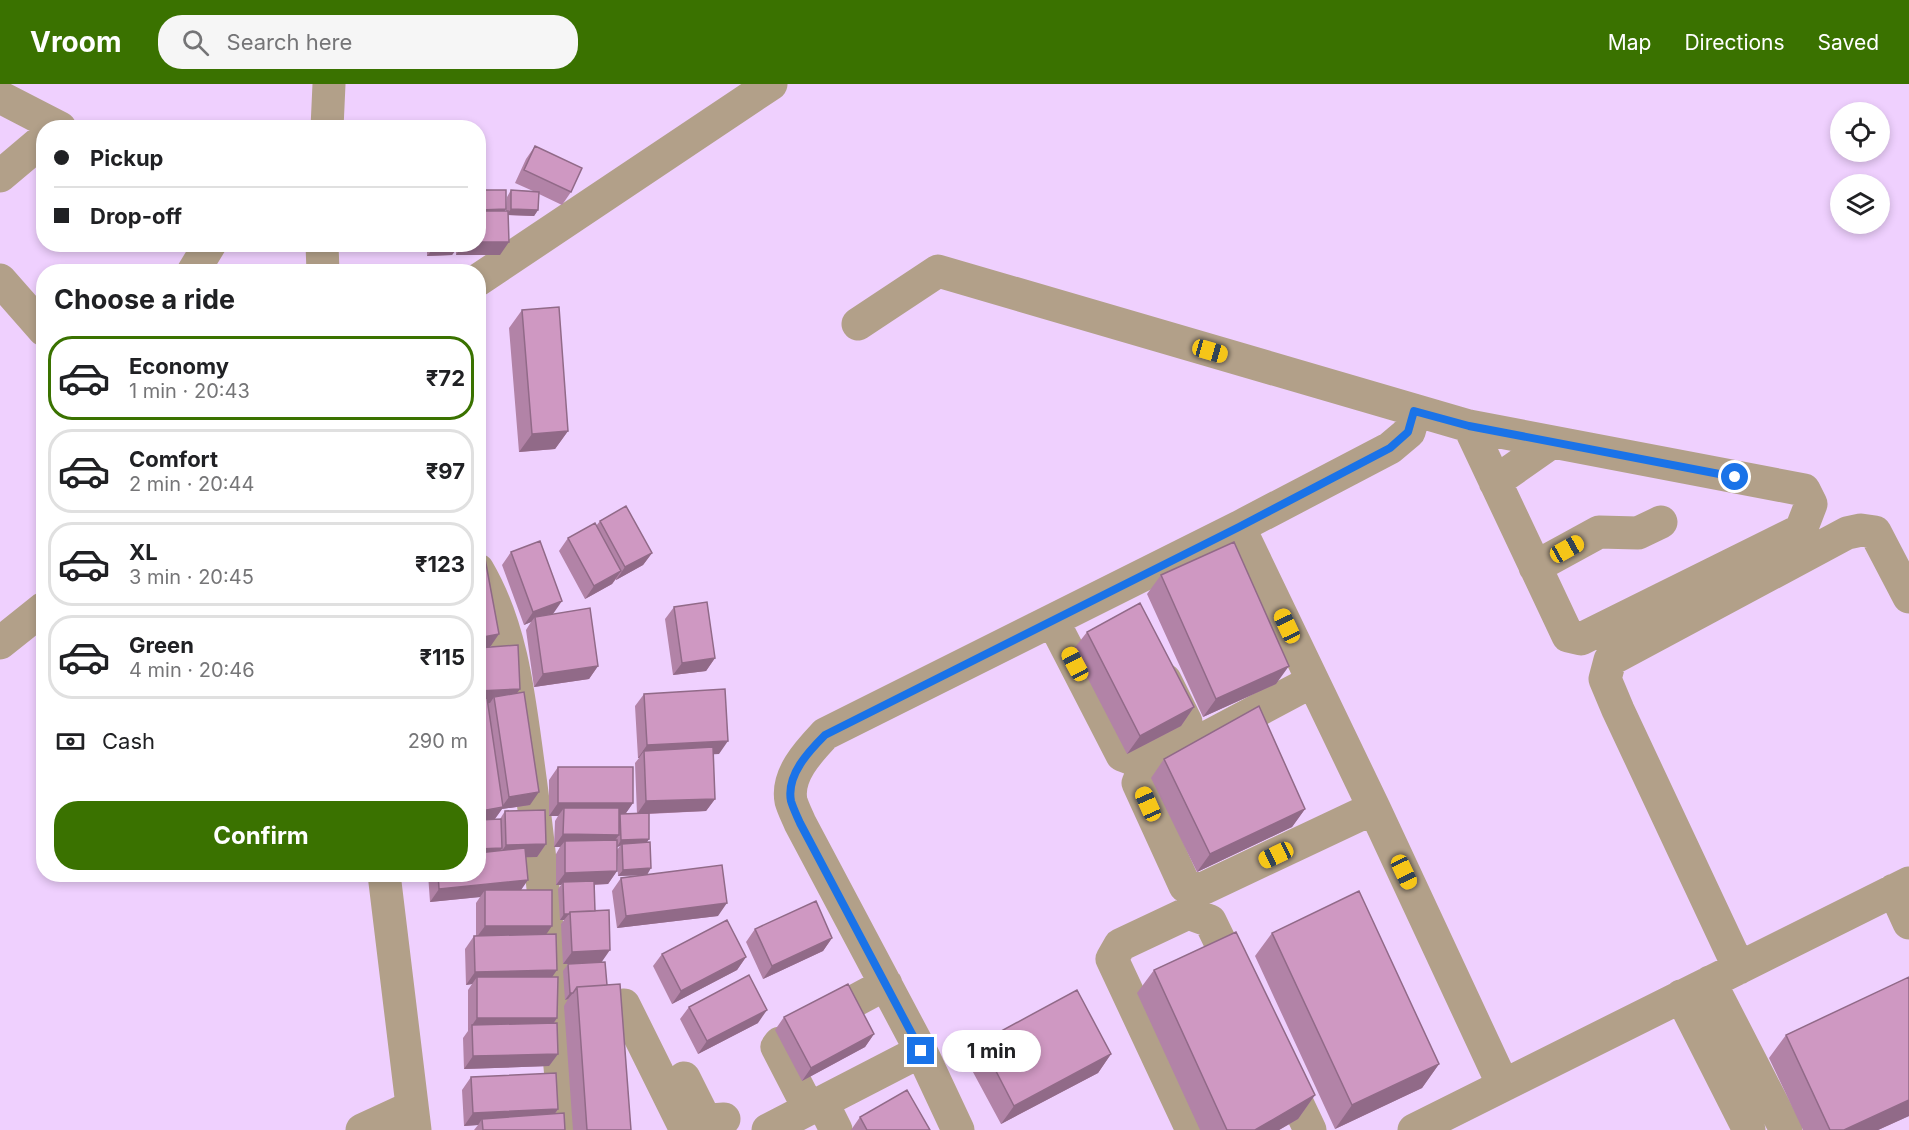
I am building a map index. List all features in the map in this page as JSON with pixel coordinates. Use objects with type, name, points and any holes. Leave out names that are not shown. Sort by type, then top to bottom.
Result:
[{"type":"street","points":[[327,120],[329,84]]},
{"type":"street","points":[[486,275],[771,84]]},
{"type":"street","points":[[0,98],[37,120]]},
{"type":"street","points":[[0,176],[36,145]]},
{"type":"street","points":[[858,324],[939,271],[1469,426],[1804,490],[1811,504],[1801,530],[1581,639],[1568,636],[1469,426]]},
{"type":"street","points":[[0,280],[36,321]]},
{"type":"street","points":[[958,1130],[921,1051],[800,823],[791,799],[793,778],[807,753],[825,735],[1059,633],[1120,587],[1390,448],[1408,432],[1414,411]]},
{"type":"street","points":[[1495,482],[1552,442]]},
{"type":"street","points":[[1535,567],[1599,532],[1638,533],[1661,522]]},
{"type":"street","points":[[1239,527],[1374,808],[1503,1085]]},
{"type":"street","points":[[1739,968],[1605,679],[1610,660],[1847,533],[1861,530],[1875,532],[1909,597]]},
{"type":"street","points":[[486,583],[506,637],[516,680],[538,831],[566,1130]]},
{"type":"street","points":[[0,643],[36,614]]},
{"type":"street","points":[[1059,633],[1122,754],[1130,758],[1185,728],[1186,722],[1151,652]]},
{"type":"street","points":[[1313,681],[1143,771],[1138,783],[1185,886],[1200,890],[1374,808]]},
{"type":"street","points":[[362,1130],[414,1119],[385,882]]},
{"type":"street","points":[[1414,1130],[1901,886],[1909,923]]},
{"type":"street","points":[[1192,1130],[1112,959],[1119,945],[1188,913],[1210,921],[1250,1005]]},
{"type":"street","points":[[1710,982],[1786,1130]]},
{"type":"street","points":[[845,1006],[886,984]]},
{"type":"street","points":[[1681,996],[1749,1130]]},
{"type":"street","points":[[633,1001],[661,1055],[703,1116],[710,1120],[724,1119]]},
{"type":"street","points":[[780,1043],[777,1047],[829,1093]]},
{"type":"street","points":[[1270,1046],[1310,1130]]},
{"type":"street","points":[[768,1130],[829,1093],[921,1051]]},
{"type":"street","points":[[661,1055],[686,1130]]},
{"type":"building","points":[[535,146],[582,168],[571,192],[524,170]]},
{"type":"building","points":[[486,190],[506,190],[506,209],[486,210]]},
{"type":"building","points":[[511,190],[539,192],[538,210],[511,209]]},
{"type":"building","points":[[486,211],[508,211],[509,242],[486,242]]},
{"type":"building","points":[[559,307],[568,431],[532,434],[522,310]]},
{"type":"building","points":[[626,506],[652,553],[625,567],[600,521]]},
{"type":"building","points":[[595,523],[621,571],[594,586],[568,538]]},
{"type":"building","points":[[540,541],[562,601],[533,612],[511,552]]},
{"type":"building","points":[[1234,542],[1289,666],[1216,699],[1161,575]]},
{"type":"building","points":[[486,564],[499,634],[486,636]]},
{"type":"building","points":[[707,602],[715,658],[682,663],[674,607]]},
{"type":"building","points":[[1140,603],[1194,707],[1140,736],[1087,632]]},
{"type":"building","points":[[590,608],[598,666],[543,674],[535,617]]},
{"type":"building","points":[[518,645],[520,689],[486,691],[486,647]]},
{"type":"building","points":[[725,689],[728,741],[647,745],[644,694]]},
{"type":"building","points":[[524,692],[539,792],[509,797],[494,697]]},
{"type":"building","points":[[486,698],[503,807],[486,810]]},
{"type":"building","points":[[1259,706],[1305,809],[1210,854],[1164,759]]},
{"type":"building","points":[[713,747],[715,799],[646,801],[644,751]]},
{"type":"building","points":[[558,767],[633,767],[633,803],[558,803]]},
{"type":"building","points":[[564,808],[619,808],[619,835],[563,834]]},
{"type":"building","points":[[545,810],[546,844],[506,845],[505,811]]},
{"type":"building","points":[[649,813],[649,839],[621,840],[620,814]]},
{"type":"building","points":[[501,819],[502,848],[486,849],[486,820]]},
{"type":"building","points":[[617,840],[617,871],[565,873],[565,841]]},
{"type":"building","points":[[650,842],[651,868],[623,870],[622,844]]},
{"type":"building","points":[[525,848],[528,880],[439,889],[439,882],[486,882],[486,852]]},
{"type":"building","points":[[722,865],[727,903],[626,916],[621,878]]},
{"type":"building","points":[[594,881],[595,911],[564,914],[563,882]]},
{"type":"building","points":[[485,890],[552,890],[552,926],[485,926]]},
{"type":"building","points":[[1359,891],[1439,1064],[1352,1105],[1272,933]]},
{"type":"building","points":[[816,901],[832,938],[772,966],[755,929]]},
{"type":"building","points":[[609,910],[610,950],[572,952],[570,912]]},
{"type":"building","points":[[727,920],[746,957],[681,991],[662,954]]},
{"type":"building","points":[[1236,932],[1315,1095],[1255,1130],[1227,1130],[1154,970]]},
{"type":"building","points":[[556,934],[557,970],[475,972],[474,936]]},
{"type":"building","points":[[605,962],[607,985],[577,987],[573,993],[570,993],[568,964]]},
{"type":"building","points":[[749,975],[767,1010],[707,1041],[689,1007]]},
{"type":"building","points":[[477,977],[558,977],[557,1018],[477,1018]]},
{"type":"building","points":[[1909,977],[1909,1100],[1844,1130],[1830,1130],[1786,1035]]},
{"type":"building","points":[[620,984],[631,1130],[587,1130],[577,987]]},
{"type":"building","points":[[848,984],[874,1034],[811,1068],[784,1017]]},
{"type":"building","points":[[1077,990],[1111,1054],[1014,1106],[981,1042]]},
{"type":"building","points":[[557,1023],[558,1054],[473,1056],[472,1025]]},
{"type":"building","points":[[556,1073],[558,1109],[473,1113],[471,1077]]},
{"type":"building","points":[[907,1090],[930,1130],[867,1130],[860,1117]]},
{"type":"building","points":[[564,1113],[565,1130],[483,1130],[482,1119]]},
{"type":"route","points":[[921,1051],[800,823],[791,799],[793,778],[807,753],[825,735],[1239,527],[1390,448],[1408,432],[1414,411],[1469,426],[1735,477]]}]
